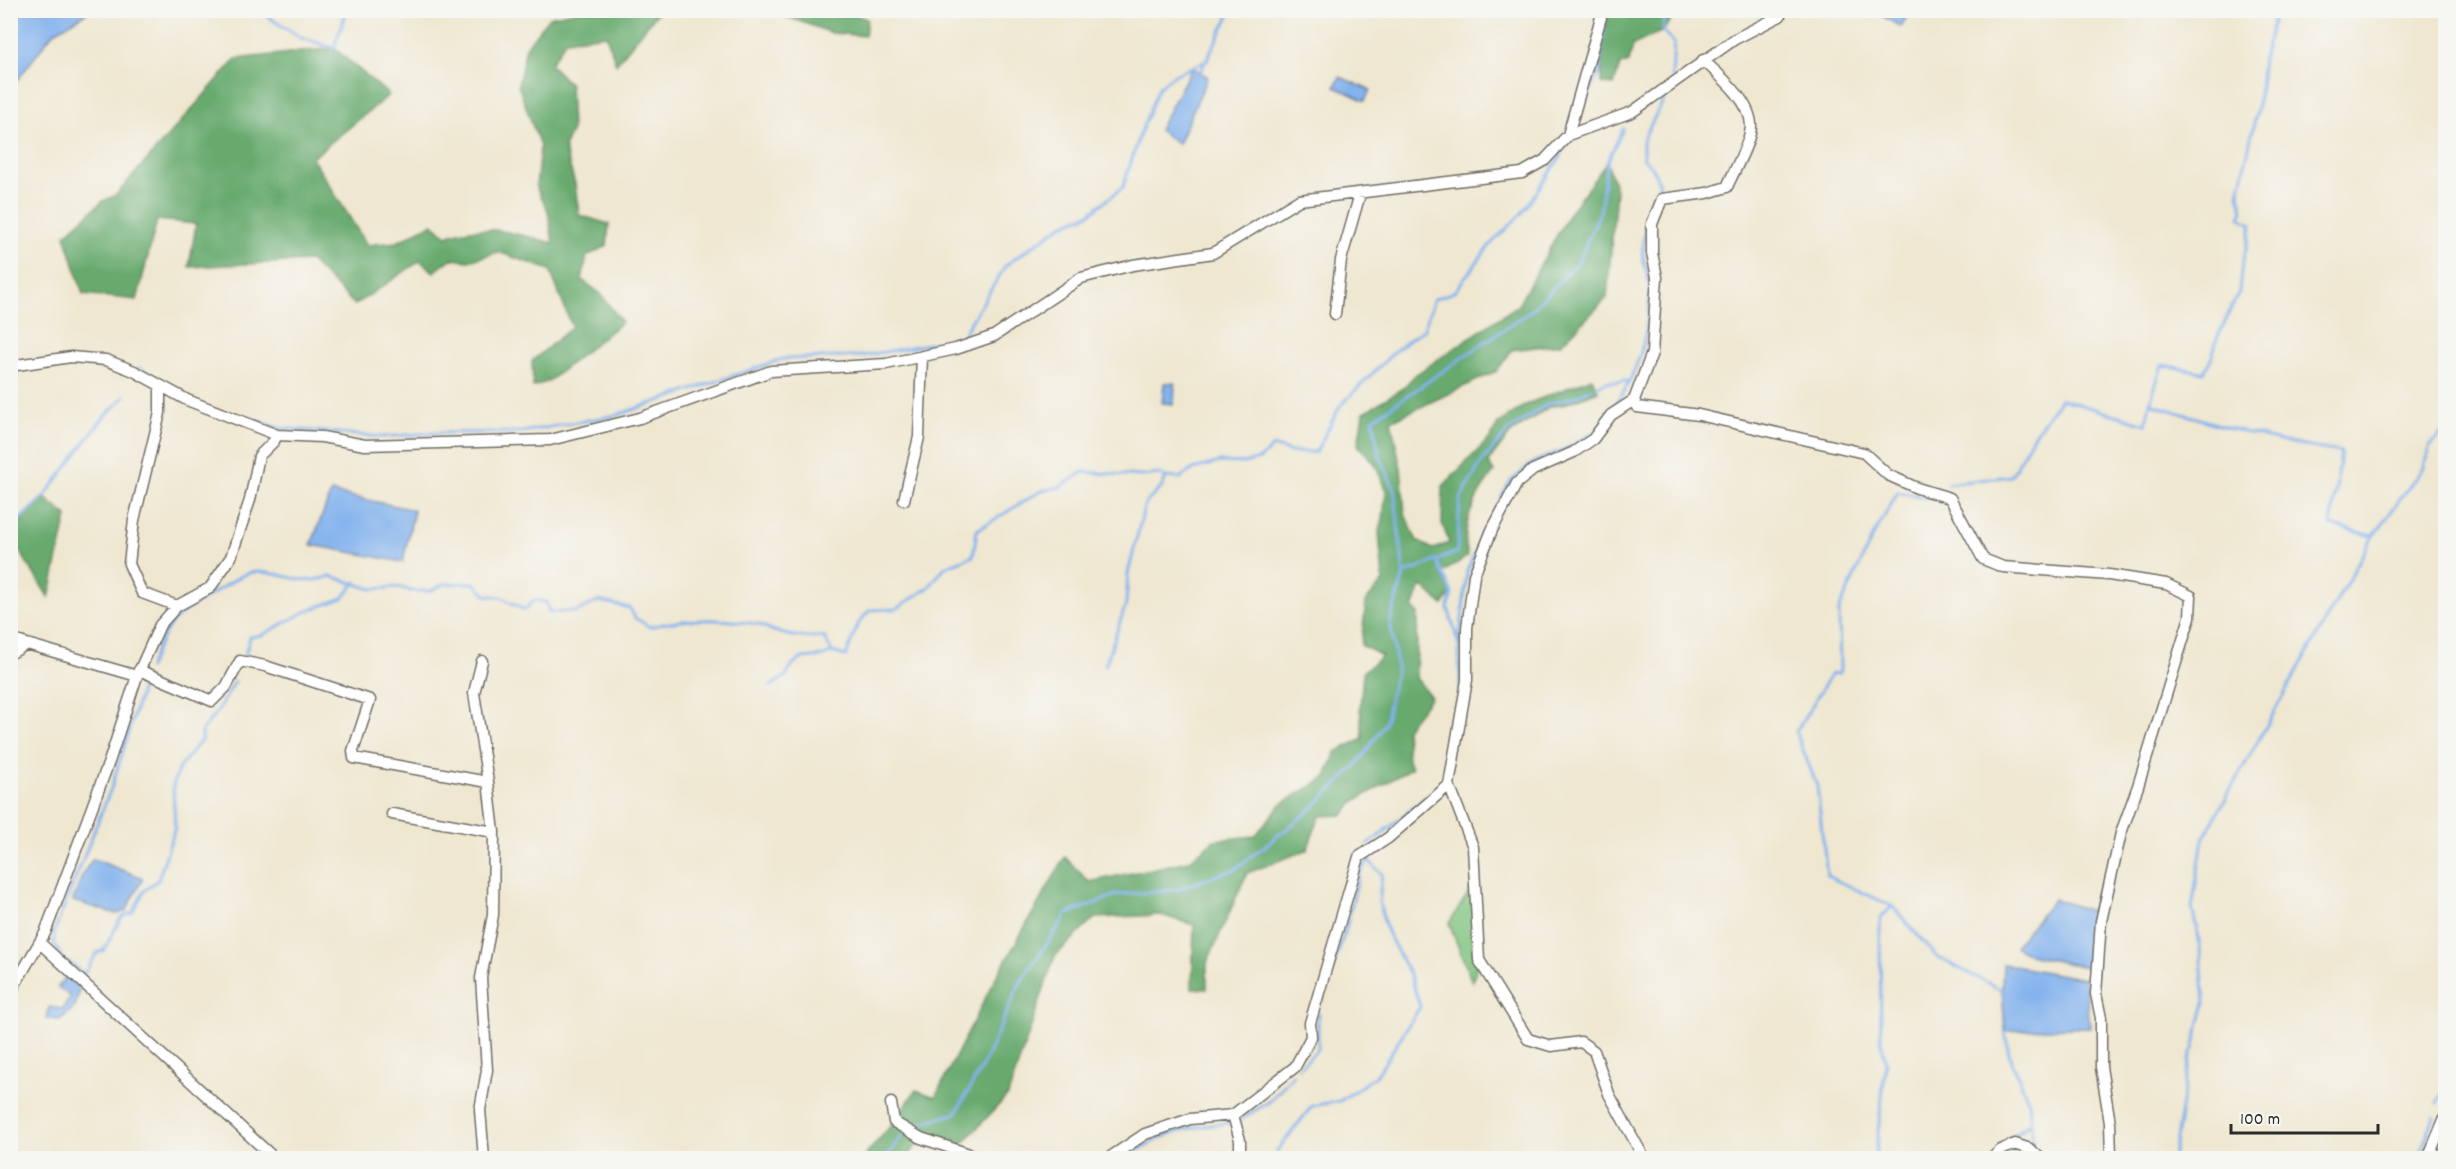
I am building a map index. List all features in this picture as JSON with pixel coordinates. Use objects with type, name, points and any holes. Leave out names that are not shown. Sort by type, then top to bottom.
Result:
[{"type":"street","points":[[10,366],[70,357],[106,360],[134,371],[160,387],[234,420],[277,435],[322,437],[365,445],[550,440],[640,418],[771,371],[886,364],[956,349],[994,336],[1081,278],[1133,265],[1213,254],[1299,200],[1522,173],[1545,160],[1568,135],[1603,10]]},
{"type":"street","points":[[1568,135],[1632,112],[1735,39],[1780,16],[1782,10]]},
{"type":"street","points":[[1644,1158],[1609,1094],[1594,1051],[1581,1042],[1551,1046],[1528,1039],[1479,960],[1473,847],[1449,785],[1467,680],[1467,628],[1474,575],[1492,530],[1517,483],[1533,470],[1574,452],[1593,439],[1611,415],[1634,400],[1652,353],[1657,277],[1652,253],[1652,224],[1662,199],[1707,194],[1727,187],[1752,129],[1749,113],[1725,81],[1703,60]]},
{"type":"street","points":[[1335,314],[1341,260],[1360,194]]},
{"type":"street","points":[[904,500],[919,437],[922,356]]},
{"type":"street","points":[[160,387],[160,413],[134,520],[129,564],[142,592],[177,606]]},
{"type":"street","points":[[1634,400],[1637,407],[1699,416],[1864,453],[1888,475],[1917,488],[1950,498],[1983,559],[2003,567],[2109,575],[2166,584],[2191,596],[2190,617],[2138,786],[2121,833],[2101,921],[2096,994],[2101,1018],[2101,1067],[2110,1123],[2111,1158]]},
{"type":"street","points":[[10,993],[40,943],[110,759],[138,673],[160,624],[177,606],[210,588],[231,557],[250,500],[259,456],[277,435]]},
{"type":"street","points":[[13,640],[138,673],[212,701],[226,687],[240,661],[265,666],[370,700],[353,751],[354,758],[488,782]]},
{"type":"street","points":[[10,654],[27,644]]},
{"type":"street","points":[[482,660],[474,693],[494,832],[494,915],[481,978],[487,1070],[480,1110],[484,1158]]},
{"type":"street","points":[[1109,1158],[1145,1134],[1190,1119],[1233,1115],[1295,1067],[1311,1037],[1310,1023],[1359,856],[1388,838],[1449,785]]},
{"type":"street","points":[[392,814],[494,832]]},
{"type":"street","points":[[40,943],[273,1158]]},
{"type":"street","points":[[891,1103],[894,1122],[921,1138],[981,1158]]},
{"type":"street","points":[[1233,1115],[1240,1140],[1240,1158]]},
{"type":"street","points":[[2428,1158],[2445,1115]]},
{"type":"street","points":[[1992,1158],[2001,1150],[2015,1144],[2030,1149],[2040,1158]]},
{"type":"green space","points":[[583,10],[659,11],[616,64],[606,35],[566,40],[550,64],[570,84],[572,130],[564,147],[575,184],[579,215],[609,224],[607,246],[587,256],[582,280],[600,293],[622,322],[549,381],[533,387],[532,361],[572,327],[550,270],[498,252],[469,261],[451,259],[434,272],[420,261],[355,305],[310,261],[189,267],[196,224],[157,220],[137,300],[83,294],[65,235],[103,201],[116,195],[236,59],[334,48],[389,95],[312,158],[367,245],[397,242],[432,224],[447,236],[459,232],[486,230],[514,233],[553,243],[548,211],[536,187],[540,146],[518,85],[526,47],[549,17]]},
{"type":"green space","points":[[771,11],[844,11],[867,19],[865,36],[832,33]]},
{"type":"green space","points":[[1609,11],[1678,11],[1663,31],[1633,45],[1629,62],[1620,65],[1614,85],[1601,83],[1604,38]]},
{"type":"green space","points":[[1607,162],[1616,190],[1607,298],[1561,344],[1512,350],[1497,371],[1391,421],[1401,468],[1405,514],[1417,541],[1433,549],[1449,543],[1442,523],[1443,486],[1490,438],[1498,424],[1527,404],[1592,378],[1598,391],[1562,405],[1550,406],[1510,434],[1488,462],[1494,472],[1475,501],[1471,512],[1466,534],[1468,556],[1441,574],[1452,593],[1443,605],[1421,586],[1413,608],[1418,613],[1416,678],[1431,697],[1406,729],[1408,760],[1412,768],[1355,801],[1343,815],[1320,816],[1307,850],[1247,873],[1207,963],[1207,989],[1192,988],[1194,925],[1161,915],[1095,918],[1055,956],[1008,1095],[957,1150],[921,1139],[907,1158],[863,1158],[894,1122],[916,1090],[935,1097],[995,979],[1065,857],[1089,882],[1189,861],[1214,840],[1255,836],[1280,805],[1326,777],[1336,752],[1363,738],[1360,708],[1363,672],[1382,656],[1361,645],[1366,601],[1383,581],[1379,532],[1386,491],[1375,464],[1358,445],[1363,413],[1403,388],[1415,375],[1518,305],[1570,212]]},
{"type":"green space","points":[[44,497],[67,516],[49,598],[11,537],[11,528]]},
{"type":"green space","points":[[1475,883],[1479,960],[1472,982],[1449,923]]},
{"type":"water","points":[[11,10],[90,11],[53,33],[15,83],[11,97]]},
{"type":"water","points":[[1874,11],[1910,11],[1901,27]]},
{"type":"water","points":[[1192,67],[1208,77],[1178,144],[1159,130]]},
{"type":"water","points":[[1340,77],[1370,90],[1365,101],[1335,87]]},
{"type":"water","points":[[1164,383],[1175,383],[1174,404],[1162,403]]},
{"type":"water","points":[[331,492],[414,510],[403,562],[311,545]]},
{"type":"water","points":[[93,859],[143,878],[126,911],[116,914],[73,901],[83,873]]},
{"type":"water","points":[[2054,899],[2095,912],[2086,967],[2029,955],[2015,946]]},
{"type":"water","points":[[2003,964],[2085,979],[2090,1027],[2005,1031]]},
{"type":"water","points":[[66,976],[80,987],[75,1007],[60,1020],[47,1019],[49,1007],[62,1009],[71,997],[58,987]]},
{"type":"waterway","points":[[232,10],[236,13],[264,14],[301,38],[334,48],[347,10]]},
{"type":"waterway","points":[[1200,72],[1232,10]]},
{"type":"waterway","points":[[1664,10],[1663,31],[1674,43],[1672,77]]},
{"type":"waterway","points":[[2173,1158],[2187,1072],[2205,1003],[2199,939],[2192,908],[2203,839],[2373,536],[2331,525],[2341,452],[2292,444],[2244,432],[2150,403],[2162,365],[2203,372],[2210,363],[2218,336],[2239,292],[2241,270],[2252,224],[2240,218],[2243,210],[2239,194],[2258,105],[2263,59],[2276,10]]},
{"type":"waterway","points":[[1578,117],[1585,98],[1599,74],[1605,21]]},
{"type":"waterway","points":[[243,416],[279,428],[382,437],[433,433],[522,432],[617,415],[783,359],[863,356],[961,338],[1006,265],[1062,225],[1089,214],[1123,187],[1140,134],[1159,87],[1174,75],[1208,60]]},
{"type":"waterway","points":[[1612,408],[1636,367],[1648,320],[1650,288],[1643,256],[1643,238],[1660,185],[1652,167],[1643,158],[1643,140],[1666,95]]},
{"type":"waterway","points":[[917,1125],[956,1113],[985,1061],[1020,983],[1067,914],[1116,895],[1176,890],[1235,869],[1307,813],[1356,766],[1385,724],[1397,666],[1390,622],[1404,574],[1394,489],[1379,454],[1373,419],[1532,310],[1579,261],[1600,212],[1607,162],[1623,129]]},
{"type":"waterway","points":[[149,668],[162,638],[175,619],[193,605],[238,578],[257,572],[302,580],[330,576],[372,589],[399,587],[411,591],[430,591],[444,584],[474,583],[486,595],[501,597],[525,610],[533,600],[546,602],[549,611],[556,612],[575,612],[599,601],[630,608],[635,618],[650,627],[703,620],[757,624],[786,635],[824,637],[832,652],[846,656],[858,624],[870,610],[896,609],[928,588],[945,567],[973,556],[977,530],[1041,491],[1060,487],[1083,472],[1142,476],[1159,474],[1180,478],[1193,469],[1220,462],[1244,463],[1260,459],[1273,446],[1291,452],[1316,452],[1340,406],[1396,350],[1424,329],[1434,299],[1454,292],[1490,245],[1522,213],[1559,159],[1562,148],[1575,137]]},
{"type":"waterway","points":[[139,368],[157,378]]},
{"type":"waterway","points":[[1404,574],[1457,552],[1460,500],[1480,464],[1508,431],[1547,404],[1574,397],[1607,382],[1629,381]]},
{"type":"waterway","points":[[10,528],[44,497],[104,417],[125,396]]},
{"type":"waterway","points":[[1947,484],[2011,476],[2033,436],[2061,399],[2146,424],[2150,403]]},
{"type":"waterway","points":[[2374,535],[2424,467],[2429,448],[2446,428]]},
{"type":"waterway","points":[[1460,688],[1459,647],[1467,571],[1487,525],[1510,482],[1536,461],[1571,447],[1591,434]]},
{"type":"waterway","points":[[1105,666],[1126,604],[1128,574],[1145,504],[1162,487],[1166,477]]},
{"type":"waterway","points":[[1932,499],[1898,492],[1871,540],[1839,610],[1840,673],[1831,674],[1796,732],[1817,786],[1827,876],[1892,906],[1937,957],[2002,990]]},
{"type":"waterway","points":[[1436,560],[1452,593],[1448,608],[1459,645]]},
{"type":"waterway","points":[[244,659],[250,637],[262,635],[307,611],[343,598],[356,582]]},
{"type":"waterway","points":[[771,686],[786,676],[793,664],[803,658],[824,656],[832,652]]},
{"type":"waterway","points":[[61,956],[54,943],[54,932],[112,786],[145,678]]},
{"type":"waterway","points":[[68,962],[84,974],[97,953],[104,950],[121,918],[133,912],[144,891],[158,880],[175,828],[173,785],[179,768],[202,739],[202,730],[217,712],[235,681]]},
{"type":"waterway","points":[[1368,845],[1444,783],[1445,777]]},
{"type":"waterway","points":[[1278,1158],[1277,1151],[1312,1106],[1340,1101],[1377,1075],[1420,1007],[1411,977],[1387,932],[1379,902],[1382,874],[1368,860],[1359,874],[1347,925],[1322,1001]]},
{"type":"waterway","points":[[1875,1158],[1886,1062],[1881,1041],[1880,919],[1892,906]]},
{"type":"waterway","points":[[1299,1068],[1318,1049],[1318,1013]]},
{"type":"waterway","points":[[2005,1031],[2009,1054],[2029,1103],[2033,1143]]},
{"type":"waterway","points":[[1240,1120],[1270,1101],[1293,1075]]},
{"type":"waterway","points":[[2438,1103],[2446,1085]]},
{"type":"waterway","points":[[2418,1158],[2434,1117]]},
{"type":"waterway","points":[[1126,1158],[1152,1142],[1175,1132],[1229,1123]]},
{"type":"waterway","points":[[2004,1143],[2031,1123]]},
{"type":"waterway","points":[[886,1158],[902,1136]]},
{"type":"waterway","points":[[2439,1158],[2446,1140]]},
{"type":"waterway","points":[[2023,1151],[2028,1156],[2027,1158]]}]
